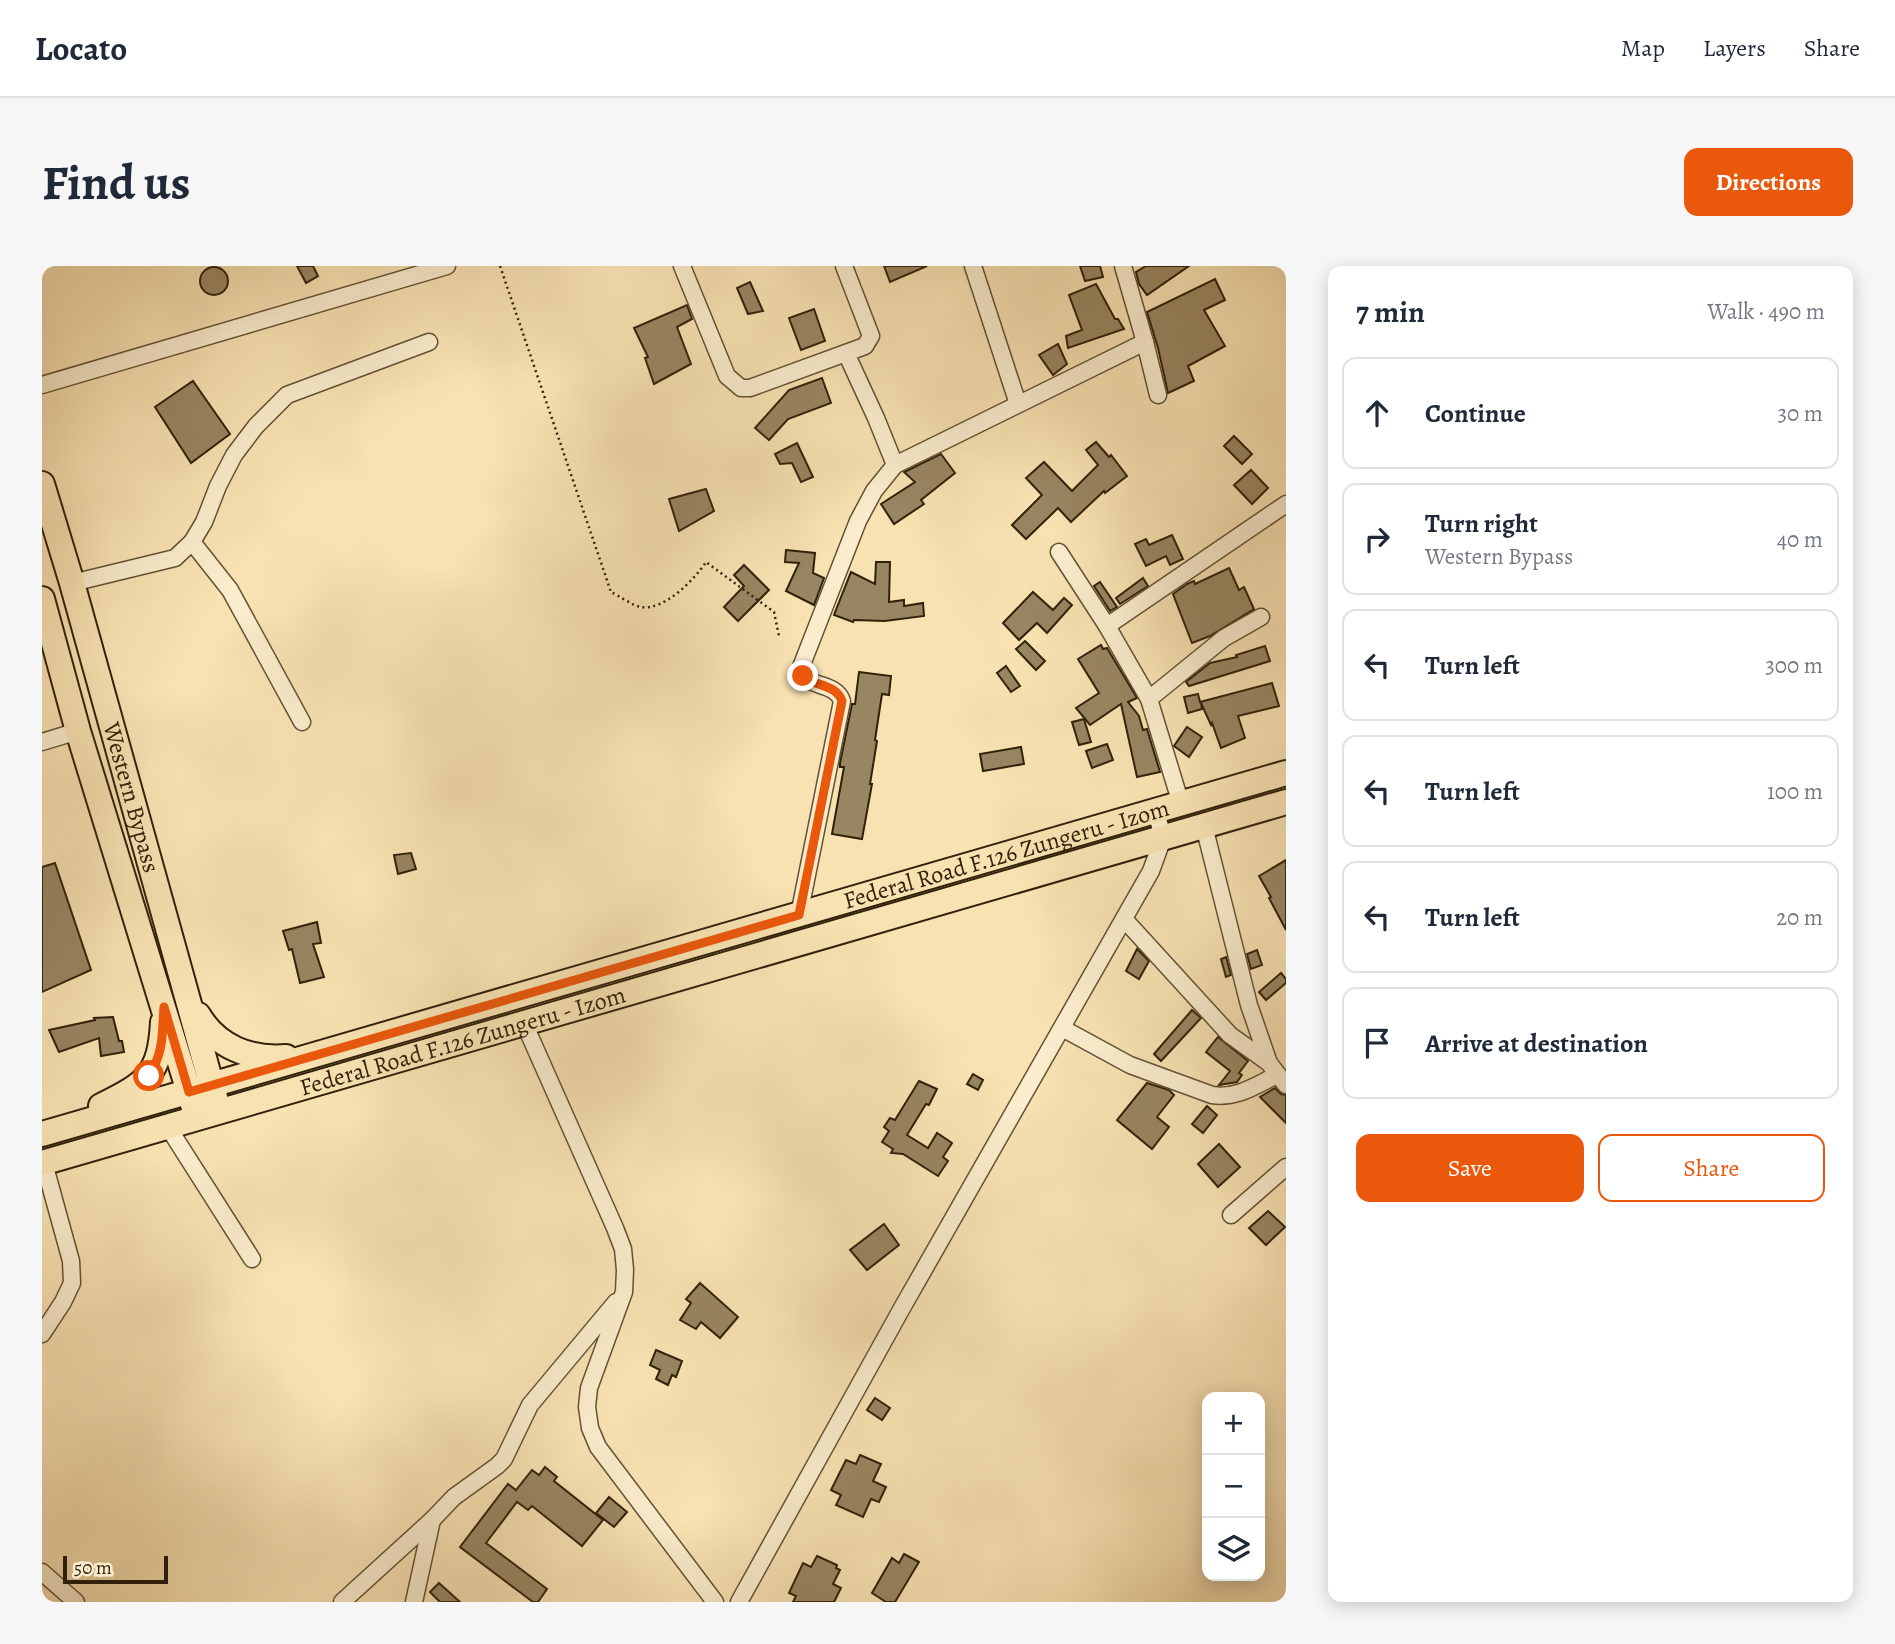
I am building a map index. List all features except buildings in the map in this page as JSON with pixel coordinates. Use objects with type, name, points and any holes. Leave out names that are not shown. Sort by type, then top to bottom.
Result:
[{"type":"main road","name":"Western Bypass","points":[[42,484],[188,998],[201,1089],[208,1115]]},
{"type":"main road","name":"Western Bypass","points":[[42,599],[78,731],[164,1007],[201,1089]]},
{"type":"main road","name":"Federal Road F.126 Zungeru - Izom","points":[[47,1133],[1286,774]]},
{"type":"main road","name":"Federal Road F.126 Zungeru - Izom","points":[[43,1163],[1286,802]]},
{"type":"main road","points":[[188,998],[205,1027],[232,1049],[253,1056],[274,1058],[318,1055]]},
{"type":"main road","points":[[47,1133],[135,1089],[149,1076],[158,1061],[164,1007]]},
{"type":"street","points":[[42,385],[447,266]]},
{"type":"street","points":[[682,266],[727,376],[741,388],[750,388],[865,346],[871,336],[844,266]]},
{"type":"street","points":[[973,266],[1018,404]]},
{"type":"street","points":[[1123,266],[1158,395]]},
{"type":"street","points":[[72,583],[175,558],[191,542],[204,522],[234,455],[256,426],[287,395],[429,342]]},
{"type":"street","points":[[799,915],[842,701],[835,690],[808,680],[801,672],[801,667],[858,521],[874,491],[895,465],[1145,342]]},
{"type":"street","points":[[846,353],[895,465]]},
{"type":"street","points":[[1107,626],[1286,504]]},
{"type":"street","points":[[191,542],[230,590],[302,722]]},
{"type":"street","points":[[1059,552],[1107,626],[1149,699],[1181,804]]},
{"type":"street","points":[[1149,699],[1224,638],[1261,617]]},
{"type":"street","points":[[42,742],[78,731]]},
{"type":"street","points":[[739,1602],[902,1308],[1151,872],[1163,838],[1156,811]]},
{"type":"street","points":[[1204,826],[1249,1005],[1277,1074]]},
{"type":"street","points":[[1124,919],[1230,1035],[1277,1074]]},
{"type":"street","points":[[524,1023],[623,1250],[624,1292],[589,1388],[587,1407],[590,1428],[598,1447],[715,1602]]},
{"type":"street","points":[[1062,1028],[1130,1065],[1212,1095],[1225,1097],[1237,1094],[1277,1074]]},
{"type":"street","points":[[167,1127],[252,1259]]},
{"type":"street","points":[[42,1334],[72,1283],[71,1261],[43,1163]]},
{"type":"street","points":[[1231,1215],[1286,1167]]},
{"type":"street","points":[[342,1602],[454,1497],[504,1459],[530,1405],[624,1292]]},
{"type":"street","points":[[414,1602],[432,1520]]},
{"type":"street","points":[[42,1573],[76,1602]]},
{"type":"path","points":[[500,266],[611,592],[641,607],[665,604],[706,562],[774,612],[779,636]]},
{"type":"route","points":[[149,1076],[158,1061],[164,1007],[189,1092],[799,915],[842,701],[835,690],[803,676]]}]
